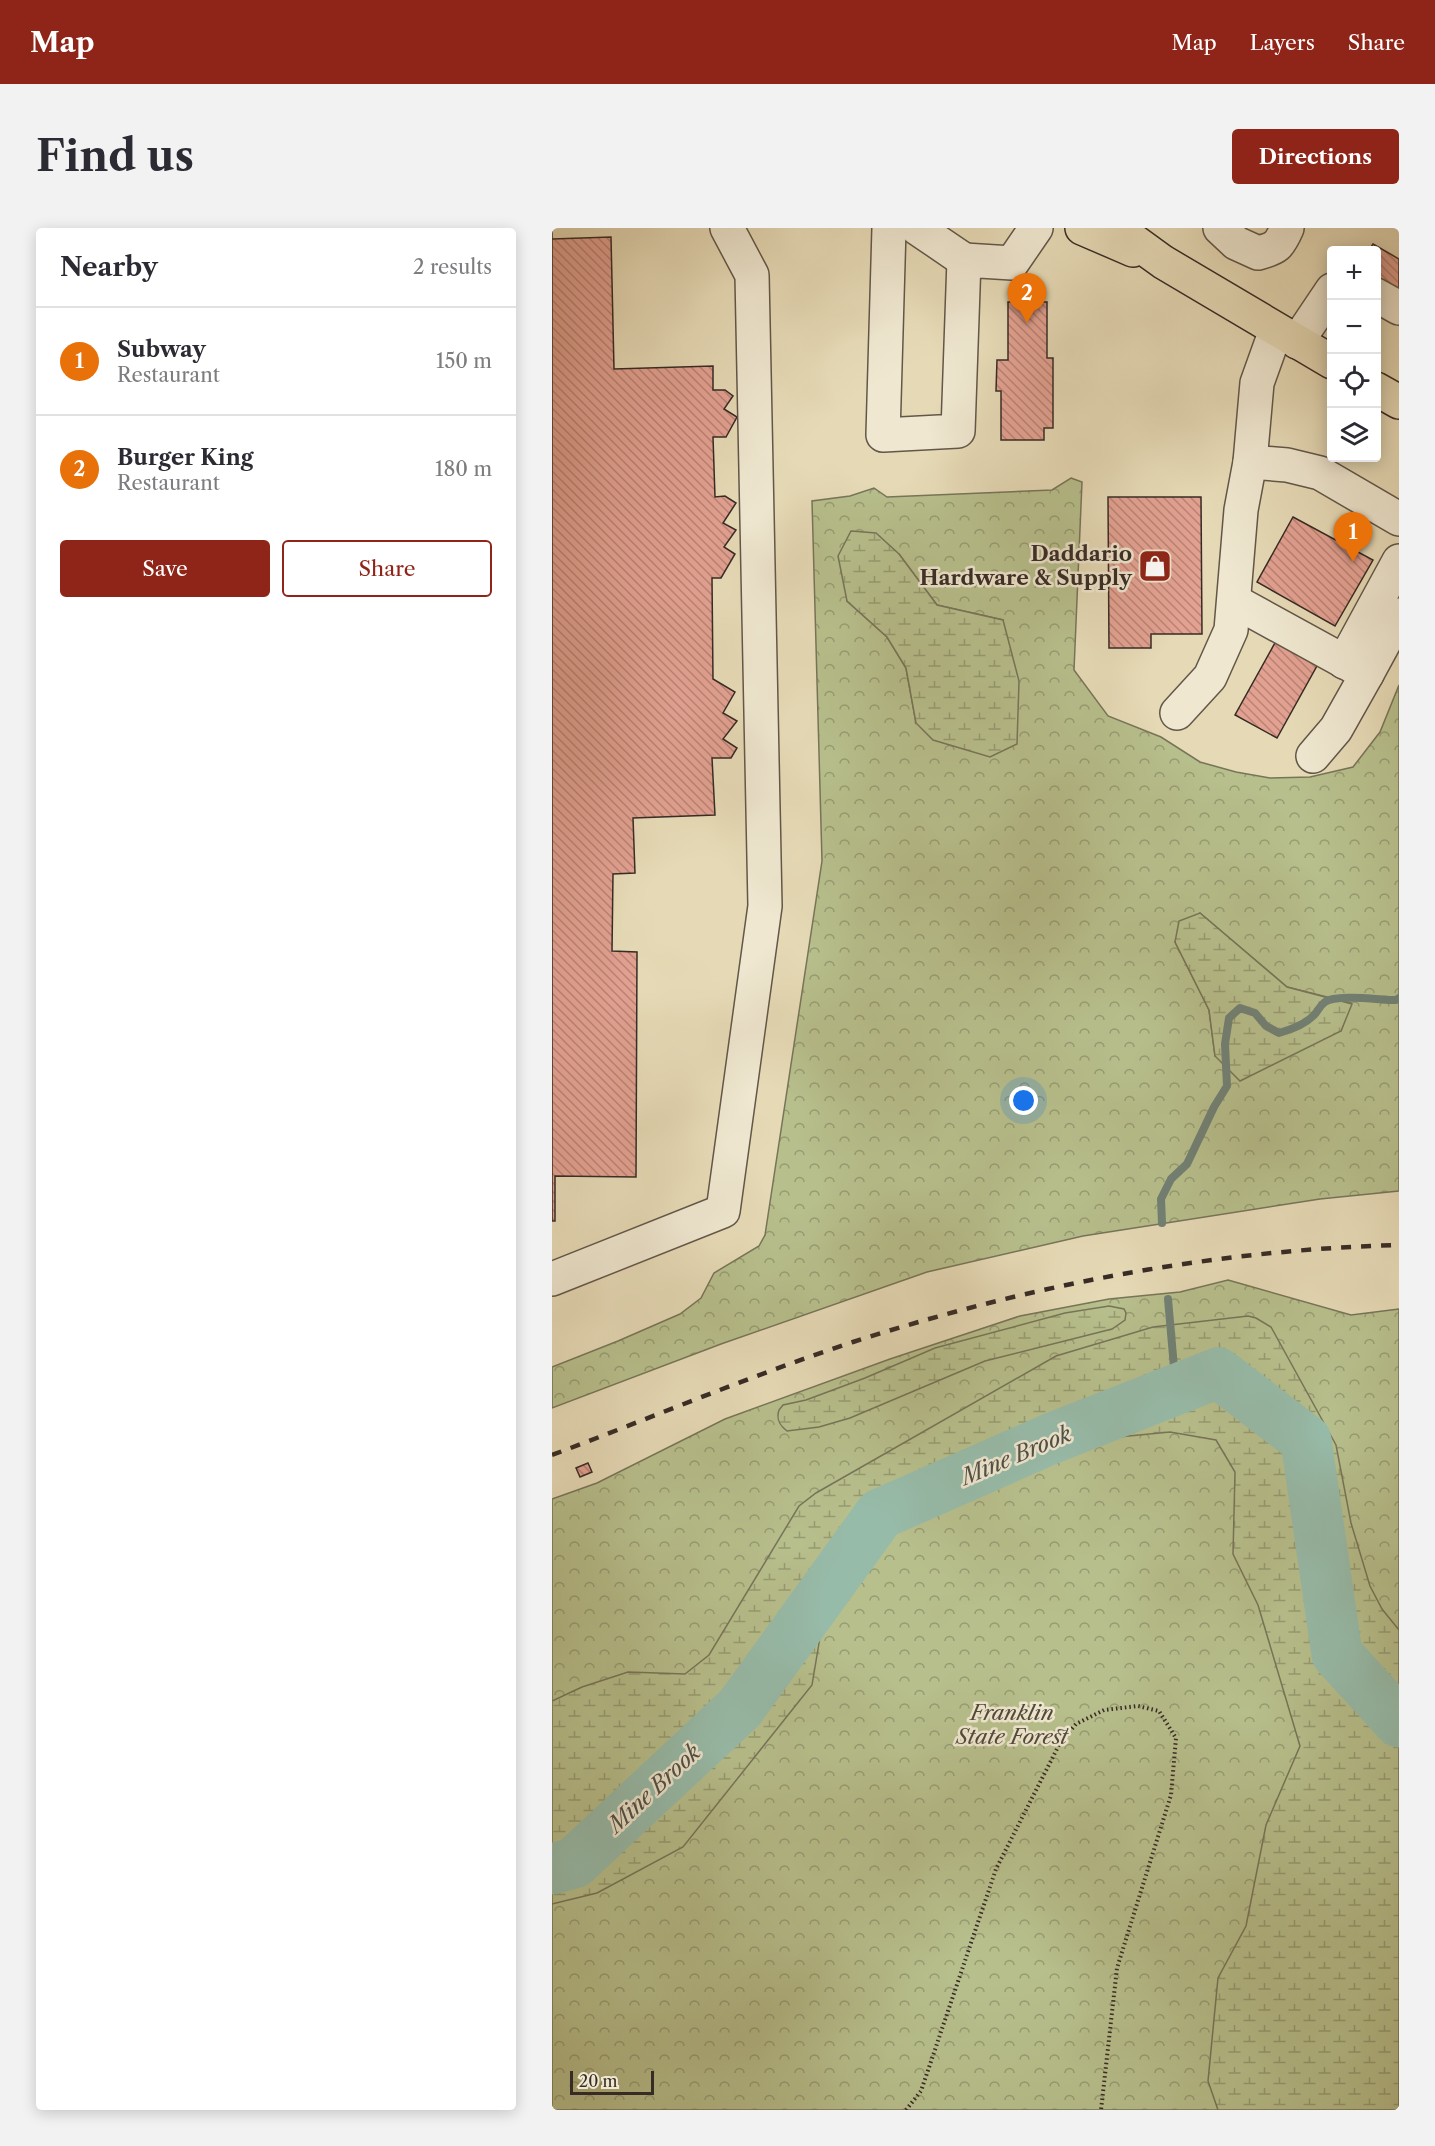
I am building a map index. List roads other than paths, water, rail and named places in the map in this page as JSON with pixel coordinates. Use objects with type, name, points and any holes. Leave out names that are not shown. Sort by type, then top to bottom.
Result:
[{"type":"main road","points":[[1082,228],[1163,262]]},
{"type":"main road","points":[[1116,228],[1163,262],[1327,359]]},
{"type":"main road","points":[[1381,391],[1399,402]]},
{"type":"lane","points":[[552,1279],[723,1211],[765,906],[752,275],[727,228]]},
{"type":"lane","points":[[889,228],[884,435],[958,431],[964,260]]},
{"type":"lane","points":[[916,228],[964,260],[1012,263],[1036,228]]},
{"type":"lane","points":[[1220,228],[1236,243],[1258,253],[1281,243],[1287,228]]},
{"type":"lane","points":[[1177,714],[1210,677],[1231,630],[1241,510],[1250,462],[1257,383],[1286,336],[1327,295]]},
{"type":"lane","points":[[1381,297],[1399,308]]},
{"type":"lane","points":[[1250,462],[1287,465],[1320,472],[1399,519]]},
{"type":"lane","points":[[1314,756],[1336,729],[1356,668],[1399,561]]},
{"type":"lane","points":[[1234,601],[1356,668]]},
{"type":"lane","points":[[1356,668],[1399,615]]},
{"type":"waterway","points":[[1162,1223],[1161,1199],[1171,1179],[1187,1164],[1214,1107],[1227,1086],[1225,1044],[1229,1018],[1240,1008],[1255,1013],[1266,1026],[1279,1033],[1305,1022],[1325,1002],[1331,1000],[1339,998],[1396,1000],[1399,998]]},
{"type":"waterway","points":[[1168,1299],[1176,1390]]},
{"type":"waterway","name":"Mine Brook","points":[[552,1869],[574,1863],[740,1708],[880,1514],[1050,1439],[1218,1373],[1306,1440],[1337,1654],[1399,1722]]},
{"type":"railway","points":[[552,1455],[815,1355],[987,1304],[1123,1274],[1191,1263],[1329,1248],[1399,1245]]},
{"type":"place","name":"Burger King","points":[[1027,323]]},
{"type":"place","name":"Subway","points":[[1353,562]]},
{"type":"place","name":"Daddario Hardware & Supply","points":[[1155,566]]},
{"type":"park label","name":"Franklin State Forest","points":[[1012,1725]]}]
